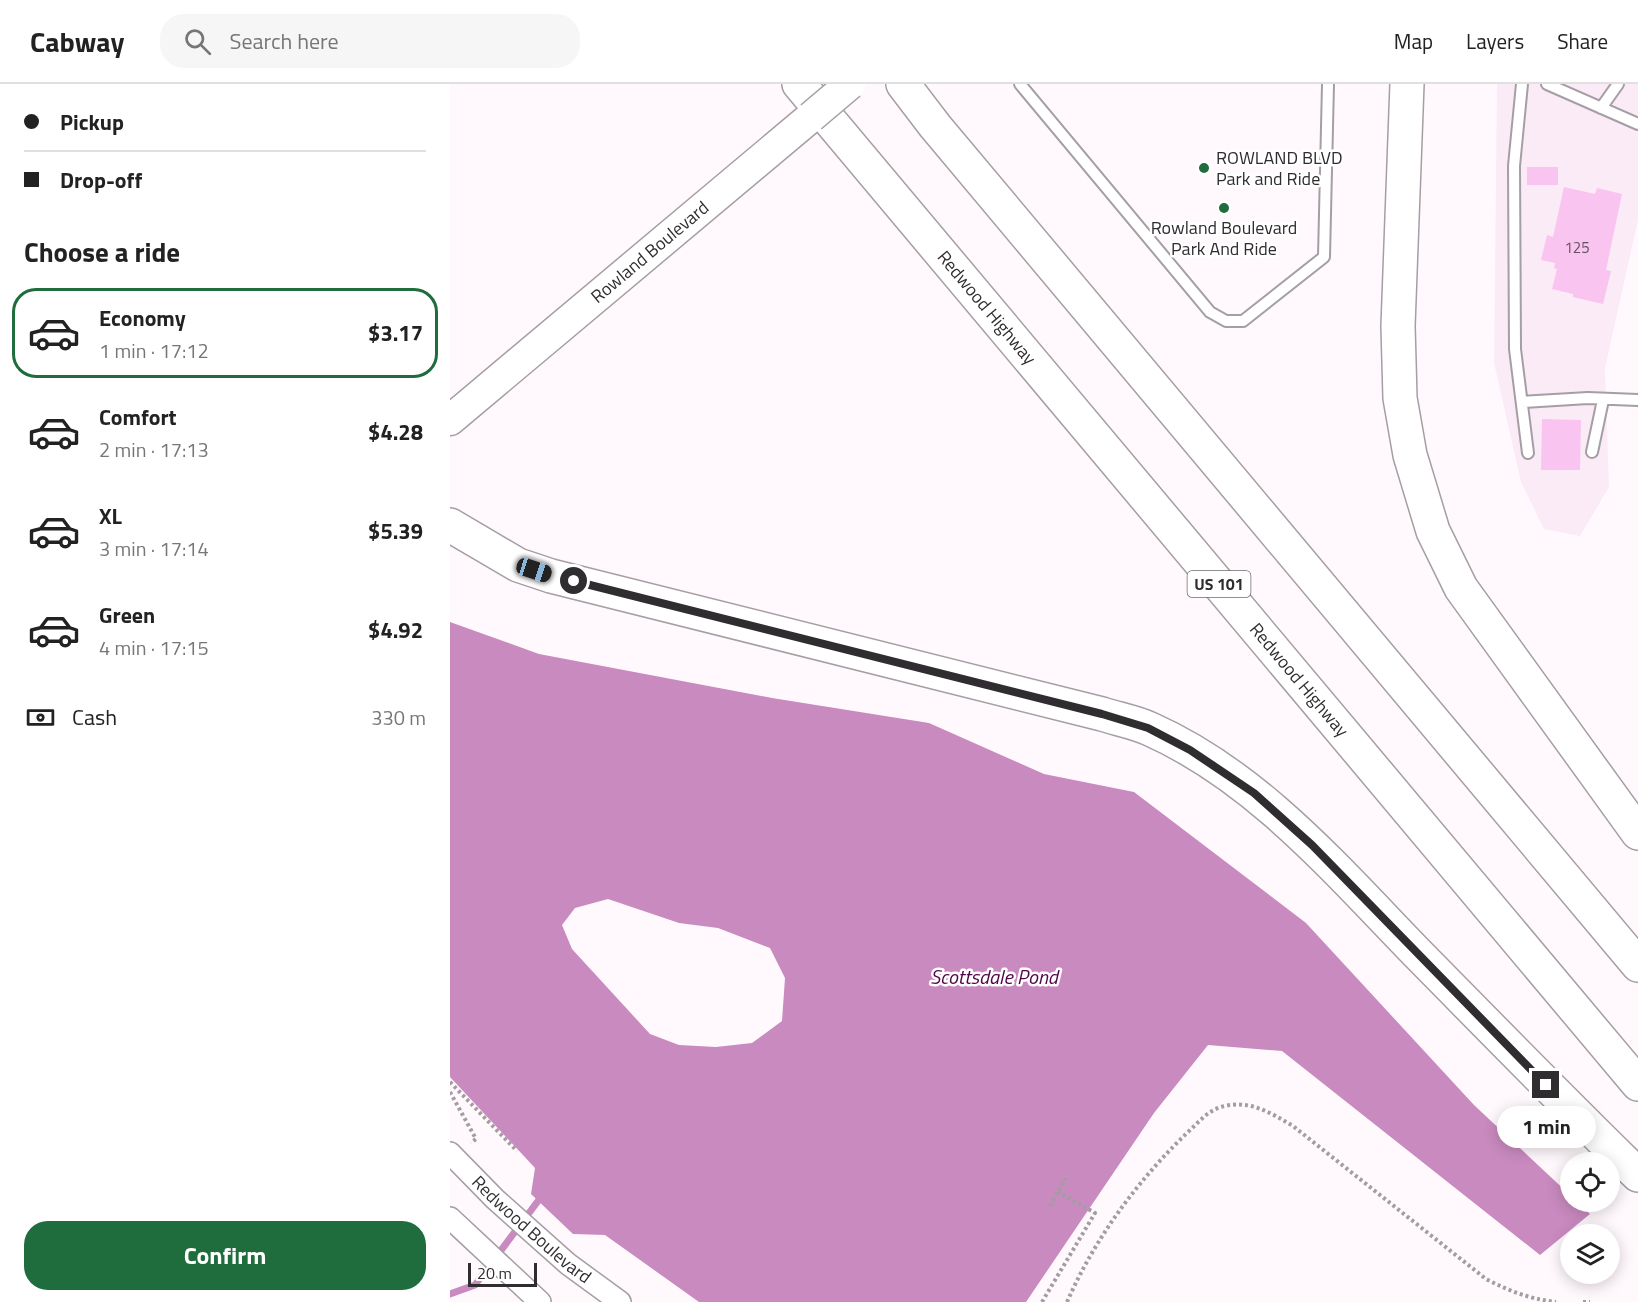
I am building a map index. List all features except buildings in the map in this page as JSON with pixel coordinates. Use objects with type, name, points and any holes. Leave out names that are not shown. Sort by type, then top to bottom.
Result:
[{"type":"highway","name":"Redwood Highway","points":[[799,84],[1638,1084]]},
{"type":"highway","points":[[903,84],[935,126],[1638,965]]},
{"type":"highway","points":[[1407,84],[1398,326],[1400,398],[1410,455],[1433,531],[1461,588],[1638,833]]},
{"type":"highway","points":[[450,525],[518,564],[551,576],[1102,714],[1148,728],[1190,750],[1254,793],[1312,845],[1563,1102],[1638,1175]]},
{"type":"main road","name":"Rowland Boulevard","points":[[450,420],[850,84]]},
{"type":"street","name":"Redwood Boulevard","points":[[453,1156],[495,1199],[568,1264],[620,1302]]},
{"type":"street","points":[[450,1218],[535,1297]]},
{"type":"lane","points":[[1020,84],[1210,312],[1226,321],[1243,321],[1324,257],[1328,84]]},
{"type":"lane","points":[[1522,84],[1514,166],[1515,350],[1528,453]]},
{"type":"lane","points":[[1547,84],[1638,124]]},
{"type":"lane","points":[[1601,108],[1618,84]]},
{"type":"lane","points":[[1522,402],[1588,398],[1638,400]]},
{"type":"lane","points":[[1592,452],[1603,400]]},
{"type":"path","points":[[450,1082],[517,1152]]},
{"type":"path","points":[[450,1092],[476,1139],[453,1156]]},
{"type":"path","points":[[1067,1302],[1099,1240],[1164,1156],[1207,1113],[1222,1106],[1238,1104],[1255,1106],[1271,1112],[1293,1126],[1471,1269],[1509,1291],[1536,1301],[1556,1302]]},
{"type":"path","points":[[1050,1206],[1066,1178]]},
{"type":"path","points":[[1041,1302],[1095,1213],[1058,1192]]},
{"type":"path","points":[[1583,1302],[1590,1302]]},
{"type":"shaded area","points":[[1497,84],[1638,84],[1638,220],[1605,368],[1609,487],[1580,536],[1544,529],[1521,482],[1494,363]]},
{"type":"water","name":"Scottsdale Pond","points":[[450,622],[539,654],[772,698],[929,723],[1044,774],[1134,792],[1306,923],[1474,1105],[1560,1186],[1560,1212],[1588,1212],[1590,1214],[1578,1224],[1560,1224],[1560,1239],[1540,1255],[1282,1051],[1208,1045],[1154,1113],[1026,1302],[699,1302],[605,1235],[573,1234],[531,1194],[535,1168],[450,1077]],"holes":[[[608,899],[679,923],[718,928],[770,948],[785,978],[782,1021],[752,1043],[716,1047],[679,1045],[650,1034],[572,949],[562,925],[575,908]]]},
{"type":"waterway","points":[[450,1294],[475,1285],[538,1201]]},
{"type":"place","name":"ROWLAND BLVD Park and Ride","points":[[1204,168]]},
{"type":"place","name":"Rowland Boulevard Park And Ride","points":[[1224,208]]},
{"type":"route","points":[[574,581],[1102,714],[1148,728],[1190,750],[1232,777],[1254,793],[1312,845],[1546,1085]]}]
